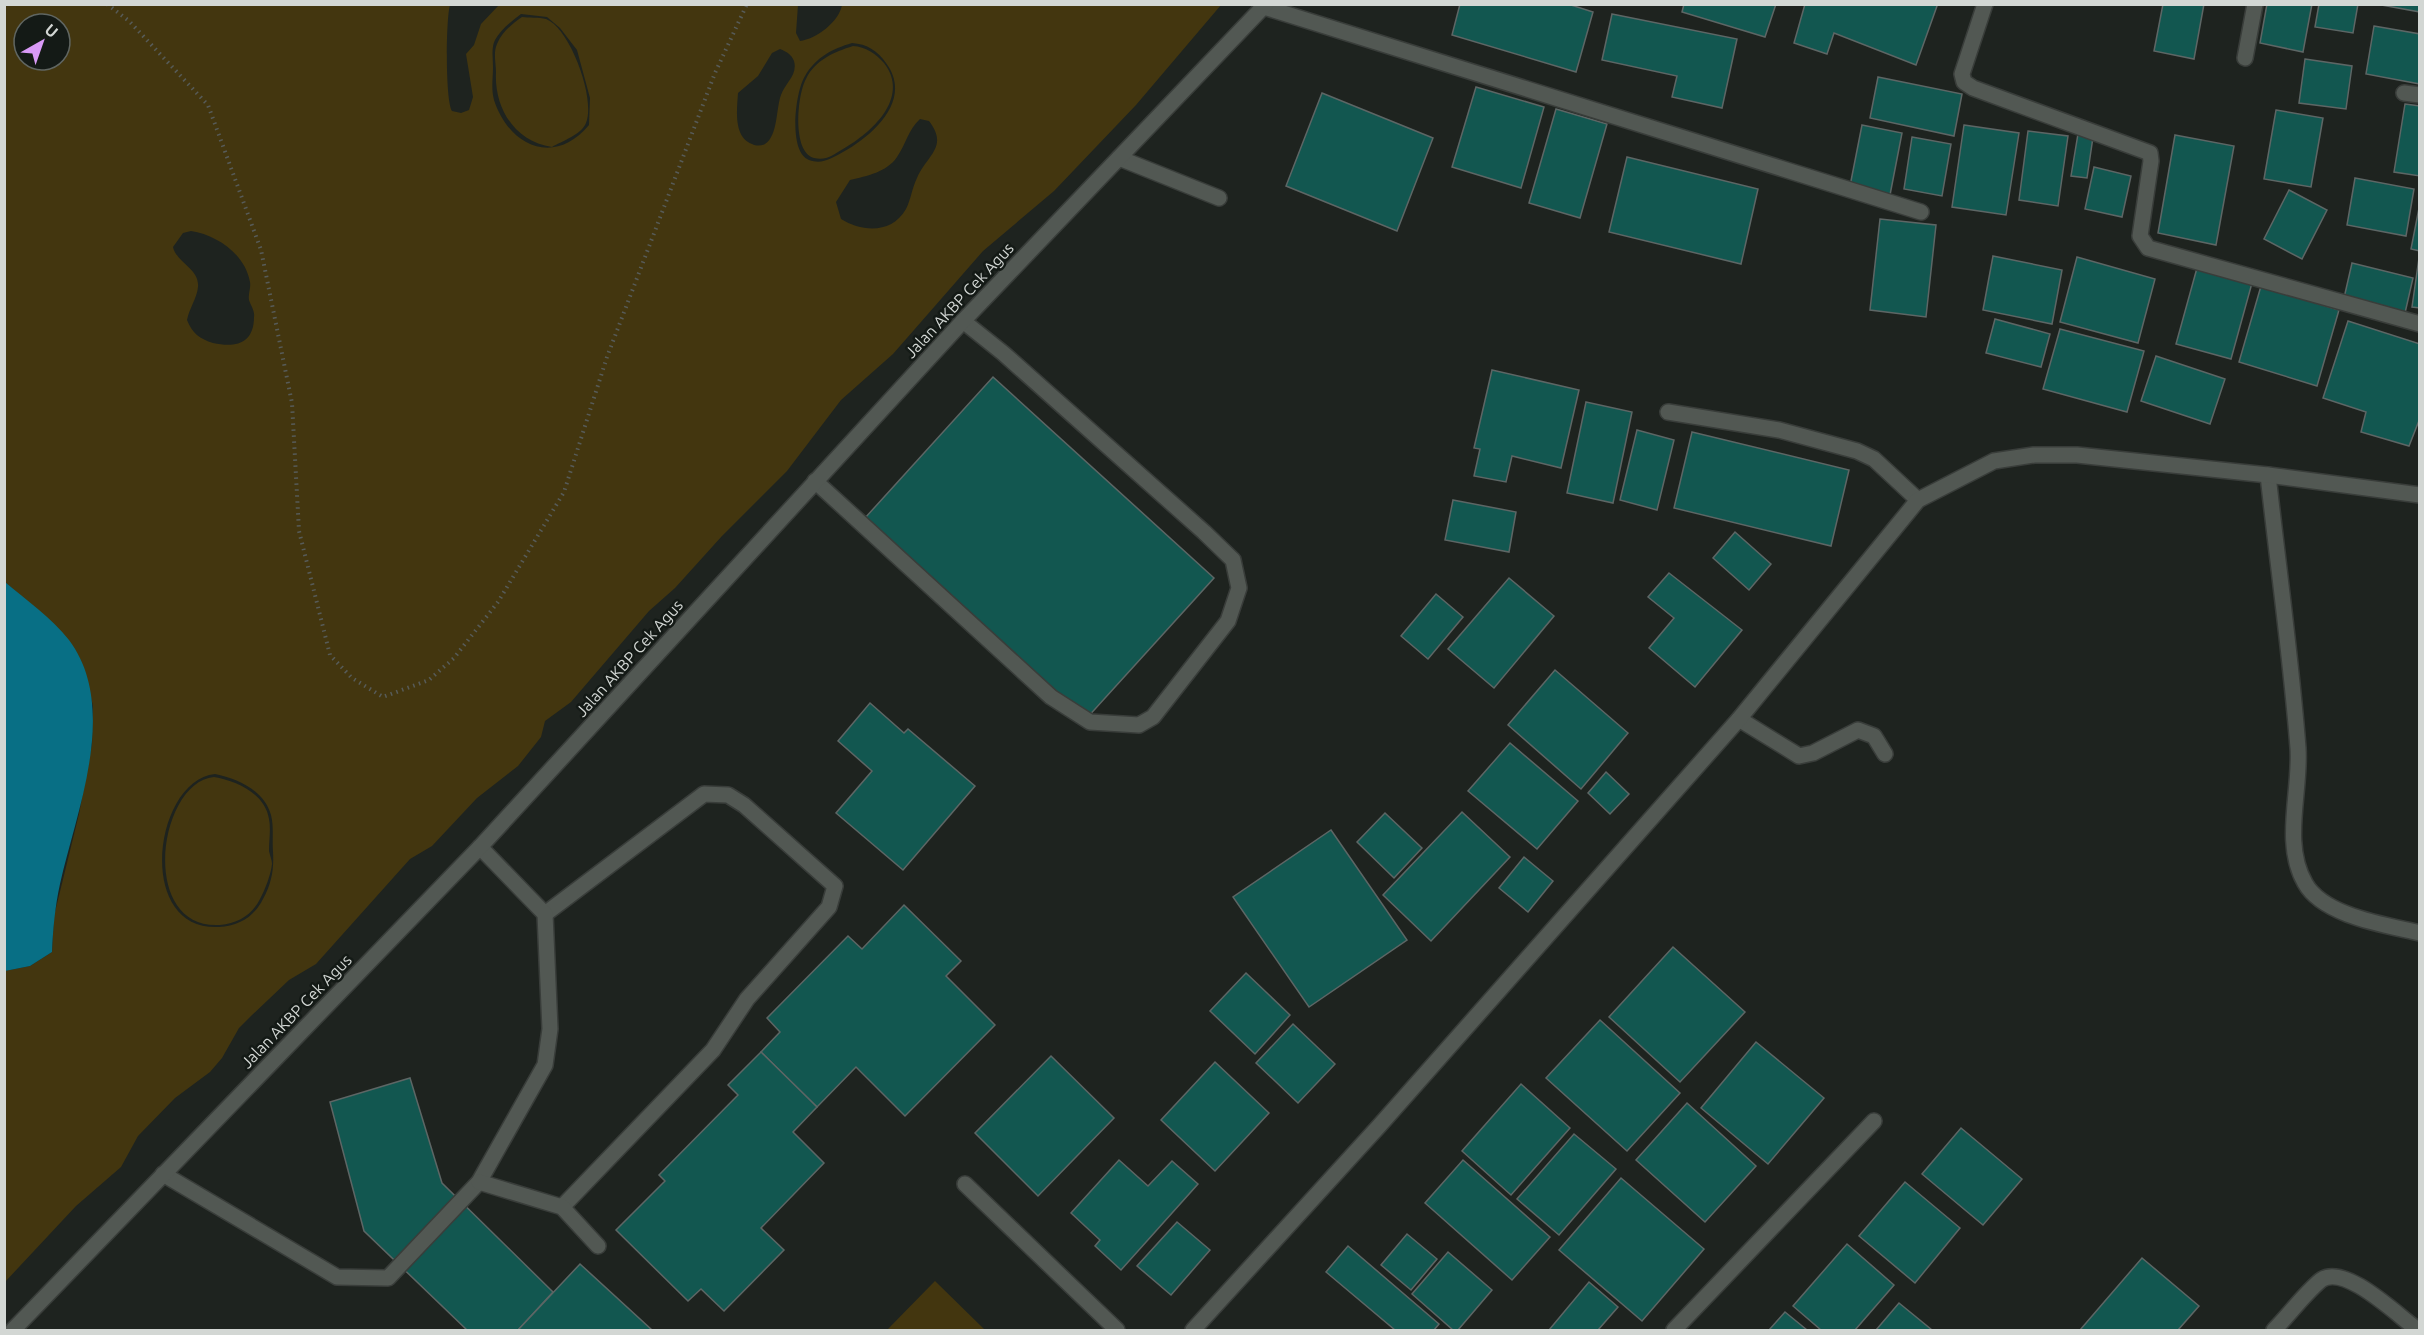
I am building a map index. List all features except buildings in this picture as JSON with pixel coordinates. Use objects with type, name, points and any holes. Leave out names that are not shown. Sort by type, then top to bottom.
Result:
[{"type":"street","points":[[1985,4],[1962,78],[1972,88],[2150,153],[2151,161],[2140,236],[2144,244],[2152,251],[2420,324]]},
{"type":"street","points":[[2245,58],[2255,4]]},
{"type":"street","points":[[1265,6],[1921,212]]},
{"type":"street","name":"Jalan AKBP Cek Agus","points":[[13,1330],[480,847],[963,321],[1265,6]]},
{"type":"street","points":[[2404,93],[2420,95]]},
{"type":"street","points":[[1119,158],[1219,198]]},
{"type":"street","points":[[815,481],[1051,697],[1090,722],[1139,725],[1153,717],[1228,621],[1239,588],[1233,560],[1012,361],[963,321]]},
{"type":"street","points":[[1668,412],[1779,430],[1857,451],[1874,459],[1918,500]]},
{"type":"street","points":[[1193,1330],[1380,1125],[1739,719],[1918,500],[1994,461],[2034,455],[2077,455],[2268,475],[2420,495]]},
{"type":"street","points":[[2268,475],[2298,750],[2294,833],[2297,864],[2306,885],[2319,899],[2337,910],[2420,933]]},
{"type":"street","points":[[1739,719],[1799,756],[1813,753],[1857,730],[1874,736],[1885,754]]},
{"type":"street","points":[[545,914],[704,794],[728,795],[744,806],[835,886],[829,907],[747,999],[713,1050],[562,1207]]},
{"type":"street","points":[[163,1174],[338,1276],[388,1278],[479,1182],[545,1065],[550,1029],[545,914],[480,847]]},
{"type":"street","points":[[1674,1330],[1874,1121]]},
{"type":"street","points":[[479,1182],[562,1207],[598,1246]]},
{"type":"street","points":[[965,1184],[1117,1330]]},
{"type":"street","points":[[2274,1330],[2322,1279],[2336,1275],[2353,1281],[2418,1330]]},
{"type":"path","points":[[107,4],[129,21],[208,105],[261,249],[292,403],[299,531],[330,655],[352,678],[383,697],[429,680],[454,658],[498,602],[564,492],[607,357],[715,73],[747,4]]},
{"type":"shaded area","points":[[5,5],[450,5],[447,41],[448,92],[452,111],[461,113],[469,110],[473,97],[466,54],[474,45],[481,24],[499,5],[798,5],[796,33],[800,41],[813,37],[826,29],[836,18],[842,5],[1221,5],[1136,105],[1054,191],[983,251],[893,354],[841,400],[787,471],[722,536],[675,588],[649,611],[571,702],[545,721],[541,737],[518,766],[477,798],[432,846],[410,859],[316,964],[289,980],[239,1028],[222,1058],[210,1072],[175,1098],[138,1136],[121,1167],[76,1206],[5,1282],[5,971],[30,966],[52,952],[54,916],[79,814],[92,744],[93,706],[85,672],[45,617],[5,582]],"holes":[[[521,14],[547,17],[560,28],[577,50],[590,98],[589,125],[575,138],[562,145],[548,148],[521,139],[510,129],[494,100],[492,87],[494,43],[500,32]],[[852,43],[872,49],[886,63],[893,76],[895,90],[892,102],[886,115],[877,126],[855,145],[823,161],[809,160],[802,155],[796,134],[796,108],[801,84],[809,69],[819,59]],[[780,49],[792,57],[795,66],[793,75],[781,95],[772,135],[765,144],[758,146],[746,140],[739,129],[738,93],[758,76],[772,53]],[[920,119],[929,121],[935,130],[937,144],[921,170],[908,205],[900,217],[885,227],[876,228],[858,226],[841,219],[836,202],[850,180],[876,173],[893,162]],[[191,231],[201,233],[220,242],[236,255],[247,272],[250,282],[249,300],[254,315],[251,333],[242,342],[229,345],[213,343],[197,335],[189,325],[187,320],[198,281],[192,270],[178,257],[173,247],[183,233]],[[215,774],[232,779],[256,792],[268,806],[271,815],[272,876],[266,893],[255,911],[233,925],[219,927],[192,922],[174,906],[164,882],[162,854],[167,826],[178,801],[194,782]]]},
{"type":"shaded area","points":[[522,17],[546,19],[555,25],[572,50],[584,82],[588,112],[586,123],[576,134],[552,147],[539,144],[517,131],[503,110],[496,85],[496,47],[504,32]]},
{"type":"shaded area","points":[[853,46],[870,51],[884,63],[891,76],[893,89],[890,101],[884,113],[865,134],[829,157],[814,158],[807,154],[799,135],[800,97],[803,87],[810,72],[820,62],[832,54]]},
{"type":"shaded area","points":[[214,777],[240,785],[256,795],[262,802],[269,819],[269,851],[272,864],[264,891],[253,910],[238,920],[220,925],[194,920],[177,905],[167,882],[165,855],[170,827],[180,803],[195,785]]},
{"type":"shaded area","points":[[935,1281],[985,1330],[887,1330]]},
{"type":"water","points":[[5,582],[47,617],[69,640],[84,667],[91,697],[93,728],[90,761],[58,893],[52,952],[30,966],[5,971]]}]
